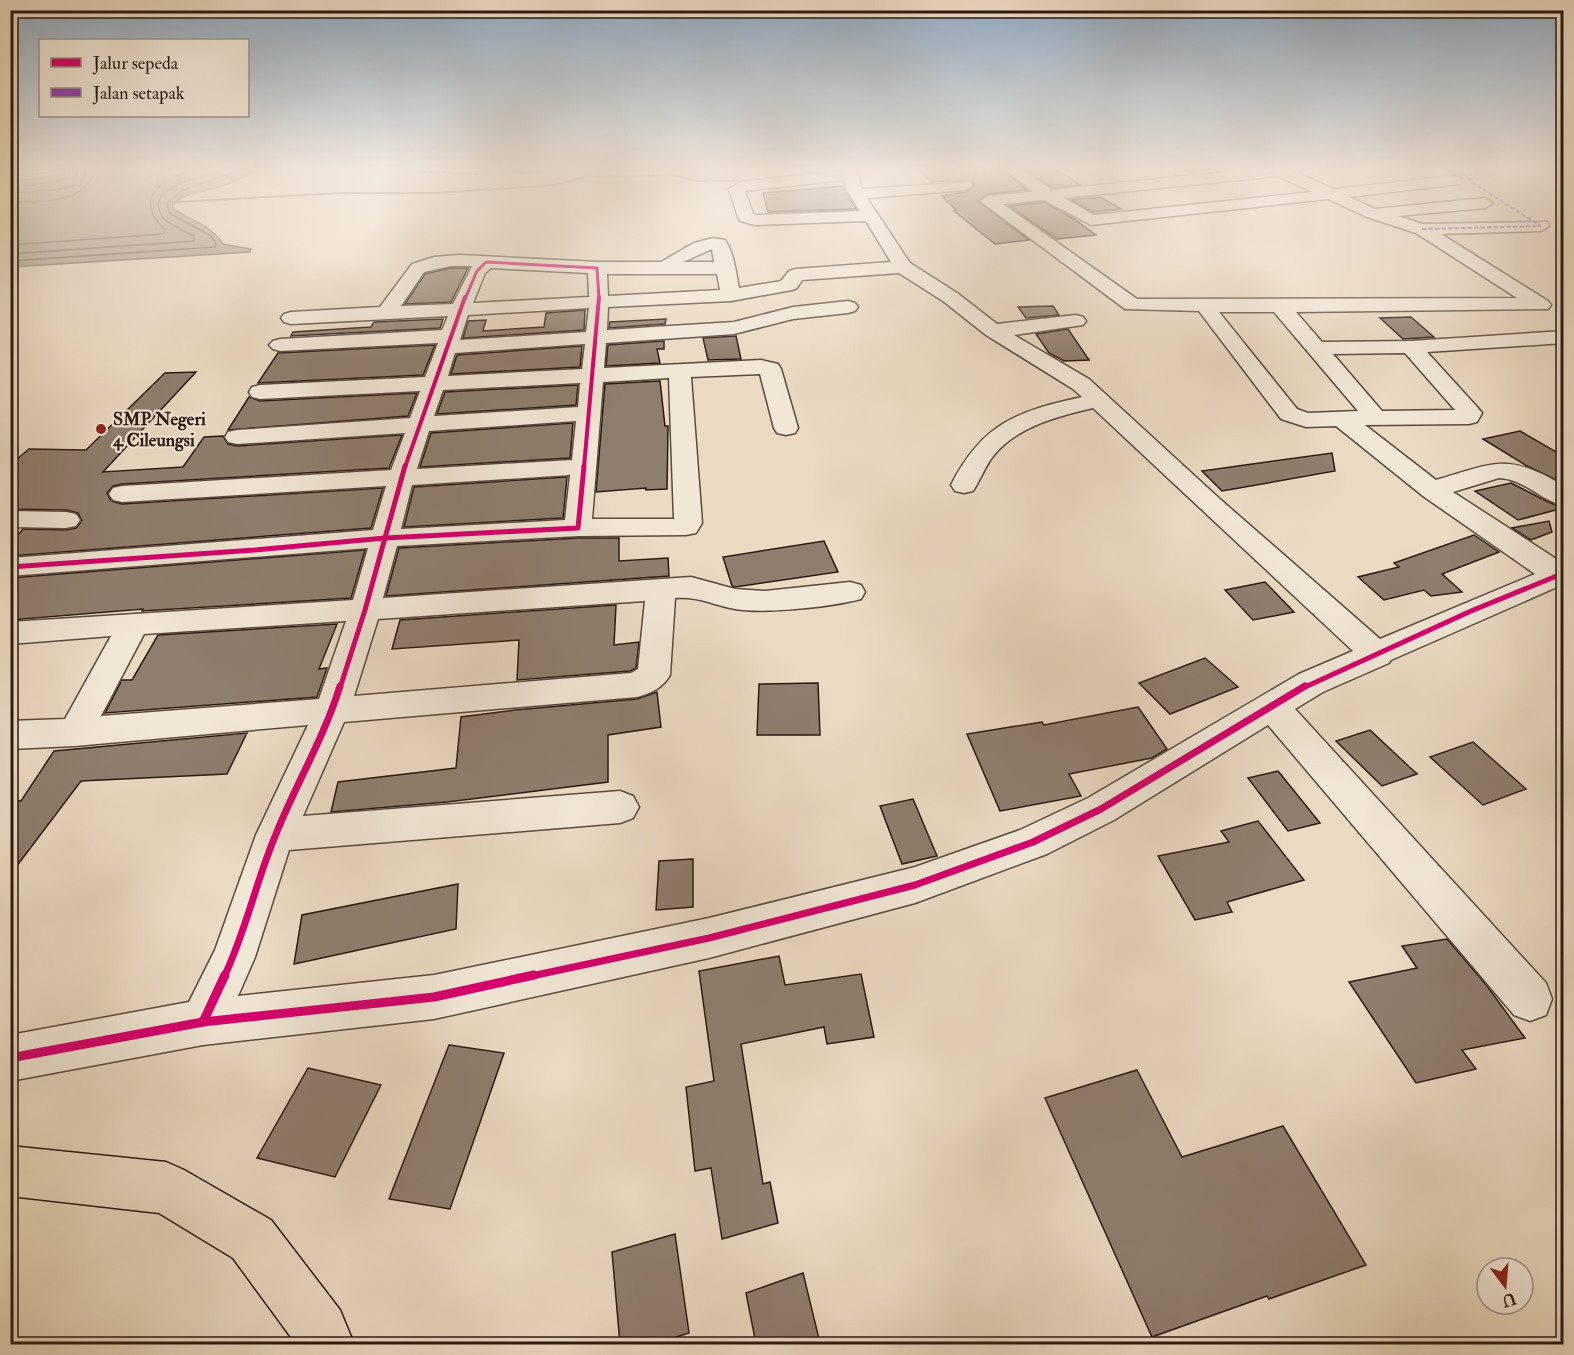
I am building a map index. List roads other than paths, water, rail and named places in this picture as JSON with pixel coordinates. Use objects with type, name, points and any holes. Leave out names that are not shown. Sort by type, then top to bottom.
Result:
[{"type":"main road","points":[[10,1171],[166,1188],[252,1239],[320,1330],[326,1344]]},
{"type":"street","points":[[881,232],[903,267],[950,297],[993,332],[1081,384],[1100,400],[1212,506],[1378,655]]},
{"type":"street","points":[[1027,232],[1132,305],[1547,309],[1427,232]]},
{"type":"street","points":[[386,313],[418,268],[424,265],[468,260],[597,268],[723,268],[726,270],[731,295]]},
{"type":"street","points":[[203,1022],[234,957],[275,835],[332,712],[365,610],[401,478],[453,330],[477,271],[486,261]]},
{"type":"street","points":[[536,305],[540,264]]},
{"type":"street","points":[[291,318],[386,313],[453,330],[536,305],[731,295],[785,286],[790,284],[796,275],[802,274],[903,267]]},
{"type":"street","points":[[578,528],[599,302],[597,268]]},
{"type":"street","points":[[662,268],[666,297]]},
{"type":"street","points":[[1204,305],[1289,414],[1306,420],[1469,417],[1470,413],[1411,347]]},
{"type":"street","points":[[1280,306],[1376,418]]},
{"type":"street","points":[[280,345],[453,330],[596,336],[745,327],[793,313],[848,307]]},
{"type":"street","points":[[993,332],[1076,321]]},
{"type":"street","points":[[1316,348],[1411,347],[1563,337]]},
{"type":"street","points":[[260,392],[761,367],[770,369],[786,428]]},
{"type":"street","points":[[10,567],[255,550],[386,538],[578,528],[686,527],[688,523],[680,371]]},
{"type":"street","points":[[964,485],[978,458],[992,441],[1008,428],[1061,408],[1100,400]]},
{"type":"street","points":[[237,437],[588,413]]},
{"type":"street","points":[[1342,419],[1432,490],[1560,574]]},
{"type":"street","points":[[122,494],[582,467]]},
{"type":"street","points":[[1432,490],[1497,470],[1506,470],[1525,475],[1563,498]]},
{"type":"street","points":[[10,519],[66,520]]},
{"type":"street","points":[[10,1058],[203,1022],[434,997],[709,938],[915,885],[1033,842],[1101,809],[1311,683],[1560,574]]},
{"type":"street","points":[[10,633],[691,587],[735,599],[765,601],[850,592]]},
{"type":"street","points":[[10,735],[332,712],[638,685],[654,675],[661,590]]},
{"type":"street","points":[[75,732],[134,624]]},
{"type":"street","points":[[1272,706],[1530,999]]},
{"type":"street","points":[[275,835],[620,807]]},
{"type":"water","points":[[11,232],[213,232],[223,244],[251,249],[250,252],[11,267]]},
{"type":"place","name":"SMP Negeri 4 Cileungsi","points":[[101,429]]}]
